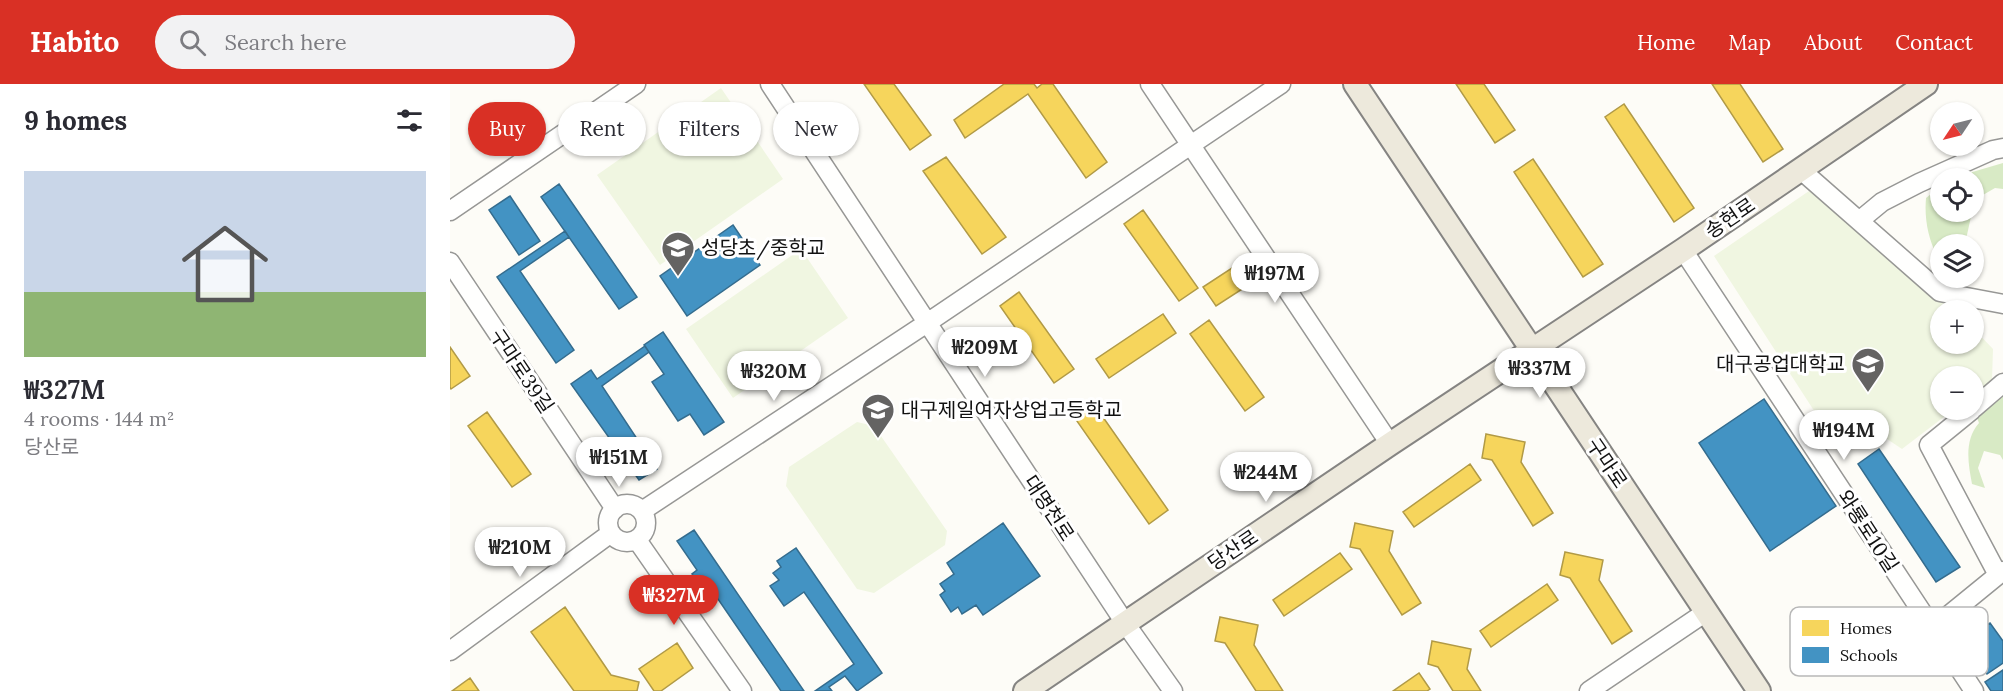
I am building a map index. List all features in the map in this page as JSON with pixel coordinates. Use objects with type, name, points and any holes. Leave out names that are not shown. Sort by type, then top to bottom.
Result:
[{"type":"main road","name":"구마로","points":[[1355,84],[1759,691]]},
{"type":"main road","name":"송현로","points":[[1531,350],[1683,250],[1926,84]]},
{"type":"main road","name":"당산로","points":[[1025,691],[1531,350]]},
{"type":"street","points":[[450,212],[615,90],[636,84]]},
{"type":"street","name":"대명천로","points":[[770,84],[1125,623],[1173,691]]},
{"type":"street","points":[[1150,84],[1390,444]]},
{"type":"street","points":[[642,511],[927,323],[1281,84]]},
{"type":"street","points":[[1859,221],[1882,202],[1919,183],[1993,150],[2003,148]]},
{"type":"street","points":[[1801,170],[1940,292],[2003,304]]},
{"type":"street","name":"와룡로10길","points":[[1683,250],[1919,607]]},
{"type":"street","name":"구마로39길","points":[[450,262],[615,509]]},
{"type":"street","points":[[1984,399],[2003,383]]},
{"type":"street","points":[[1959,607],[2001,573],[1929,446],[1960,420]]},
{"type":"street","points":[[627,504],[642,511],[646,525],[642,536],[637,540],[619,541],[611,533],[609,520],[615,509],[627,504]]},
{"type":"street","points":[[450,651],[611,533]]},
{"type":"street","points":[[637,540],[742,691]]},
{"type":"street","points":[[1589,691],[1706,612]]},
{"type":"street","name":"와룡로10길","points":[[1964,676],[1974,691]]},
{"type":"green space","points":[[721,88],[731,102],[701,102]]},
{"type":"green space","points":[[658,132],[658,156],[761,156],[761,147],[783,179],[660,265],[597,175],[624,156],[646,156],[646,141]]},
{"type":"green space","points":[[2003,163],[2003,189],[1995,188],[1984,194],[1984,169]]},
{"type":"green space","points":[[1809,191],[1823,196],[1942,300],[1930,300],[1930,354],[1984,354],[1984,340],[1993,349],[1992,380],[1984,386],[1984,366],[1930,366],[1930,420],[1940,420],[1902,449],[1875,431],[1842,454],[1714,256]]},
{"type":"green space","points":[[1930,195],[1930,222],[1970,222],[1967,234],[1930,234],[1930,240],[1926,198]]},
{"type":"green space","points":[[801,249],[848,318],[733,398],[686,329]]},
{"type":"green space","points":[[2003,391],[2003,460],[2000,455],[1984,451],[1978,468],[1985,488],[1972,484],[1969,460],[1971,437],[1979,423],[1978,420],[1984,420],[1984,408]]},
{"type":"green space","points":[[857,422],[874,426],[947,531],[945,545],[874,593],[857,589],[786,486],[789,467]]},
{"type":"building: Homes","points":[[864,84],[894,84],[931,135],[910,150]]},
{"type":"building: Homes","points":[[1004,84],[1034,84],[1037,88],[1042,84],[1053,84],[1107,162],[1086,178],[1028,94],[965,138],[954,120]]},
{"type":"building: Homes","points":[[1456,84],[1484,84],[1515,130],[1495,143]]},
{"type":"building: Homes","points":[[1712,84],[1740,84],[1783,149],[1763,162]]},
{"type":"building: Homes","points":[[1624,104],[1694,208],[1674,222],[1605,117]]},
{"type":"building: Homes","points":[[946,157],[1006,237],[982,254],[923,171]]},
{"type":"building: Homes","points":[[1533,159],[1603,264],[1583,277],[1514,172]]},
{"type":"building: Homes","points":[[1143,210],[1198,288],[1179,301],[1124,224]]},
{"type":"building: Homes","points":[[1238,264],[1250,284],[1216,306],[1203,287]]},
{"type":"building: Homes","points":[[1019,292],[1074,369],[1054,383],[1000,306]]},
{"type":"building: Homes","points":[[1163,314],[1176,333],[1109,378],[1096,359]]},
{"type":"building: Homes","points":[[1209,320],[1264,397],[1245,411],[1190,334]]},
{"type":"building: Homes","points":[[450,347],[470,376],[451,389],[450,387]]},
{"type":"building: Homes","points":[[1091,400],[1168,510],[1149,524],[1072,414]]},
{"type":"building: Homes","points":[[487,412],[531,474],[512,487],[468,426]]},
{"type":"building: Homes","points":[[1486,434],[1525,442],[1521,462],[1553,513],[1533,526],[1492,460],[1482,458]]},
{"type":"building: Homes","points":[[1470,464],[1481,480],[1414,527],[1403,512]]},
{"type":"building: Homes","points":[[1355,523],[1393,531],[1389,551],[1421,603],[1402,615],[1360,549],[1350,547]]},
{"type":"building: Homes","points":[[1565,552],[1603,560],[1599,580],[1632,631],[1612,644],[1570,578],[1560,575]]},
{"type":"building: Homes","points":[[1340,553],[1352,569],[1284,616],[1273,600]]},
{"type":"building: Homes","points":[[1547,584],[1558,600],[1491,647],[1480,631]]},
{"type":"building: Homes","points":[[565,607],[611,675],[639,682],[637,691],[574,691],[531,632]]},
{"type":"building: Homes","points":[[1220,617],[1258,625],[1254,645],[1283,691],[1256,691],[1225,643],[1215,641]]},
{"type":"building: Homes","points":[[1432,641],[1471,649],[1467,669],[1481,691],[1453,691],[1438,667],[1428,664]]},
{"type":"building: Homes","points":[[677,643],[693,668],[661,691],[654,691],[639,669]]},
{"type":"building: Homes","points":[[1419,673],[1430,689],[1427,691],[1393,691]]},
{"type":"building: Homes","points":[[470,678],[479,691],[452,691]]},
{"type":"building: Schools","points":[[559,184],[637,297],[619,309],[541,197]]},
{"type":"building: Schools","points":[[510,196],[540,241],[519,255],[489,210]]},
{"type":"building: Schools","points":[[733,225],[760,265],[687,316],[660,276]]},
{"type":"building: Schools","points":[[565,231],[569,237],[520,271],[574,350],[556,363],[497,277]]},
{"type":"building: Schools","points":[[663,332],[724,422],[704,435],[690,414],[678,421],[652,382],[664,374],[644,345]]},
{"type":"building: Schools","points":[[645,346],[649,352],[602,386],[657,469],[639,480],[571,384],[591,370],[597,379]]},
{"type":"building: Schools","points":[[1764,399],[1836,506],[1770,551],[1699,443]]},
{"type":"building: Schools","points":[[1879,449],[1960,567],[1936,582],[1858,464]]},
{"type":"building: Schools","points":[[1003,523],[1040,576],[983,615],[976,605],[962,614],[958,607],[951,612],[940,595],[945,591],[940,584],[954,574],[947,563]]},
{"type":"building: Schools","points":[[694,530],[804,691],[781,691],[705,580],[699,584],[692,574],[697,570],[677,541]]},
{"type":"building: Schools","points":[[796,548],[882,673],[857,691],[845,676],[829,687],[832,691],[815,691],[854,664],[804,592],[784,606],[770,586],[779,580],[773,573],[781,567],[777,561]]},
{"type":"building: Schools","points":[[1990,623],[2003,641],[2003,663],[1988,673],[1988,624]]},
{"type":"building: Schools","points":[[2003,670],[2003,691],[1991,691],[1985,682]]},
{"type":"place","name":"성당초/중학교","points":[[678,277]]},
{"type":"place","name":"대구공업대학교","points":[[1868,393]]},
{"type":"place","name":"대구제일여자상업고등학교","points":[[878,439]]}]
